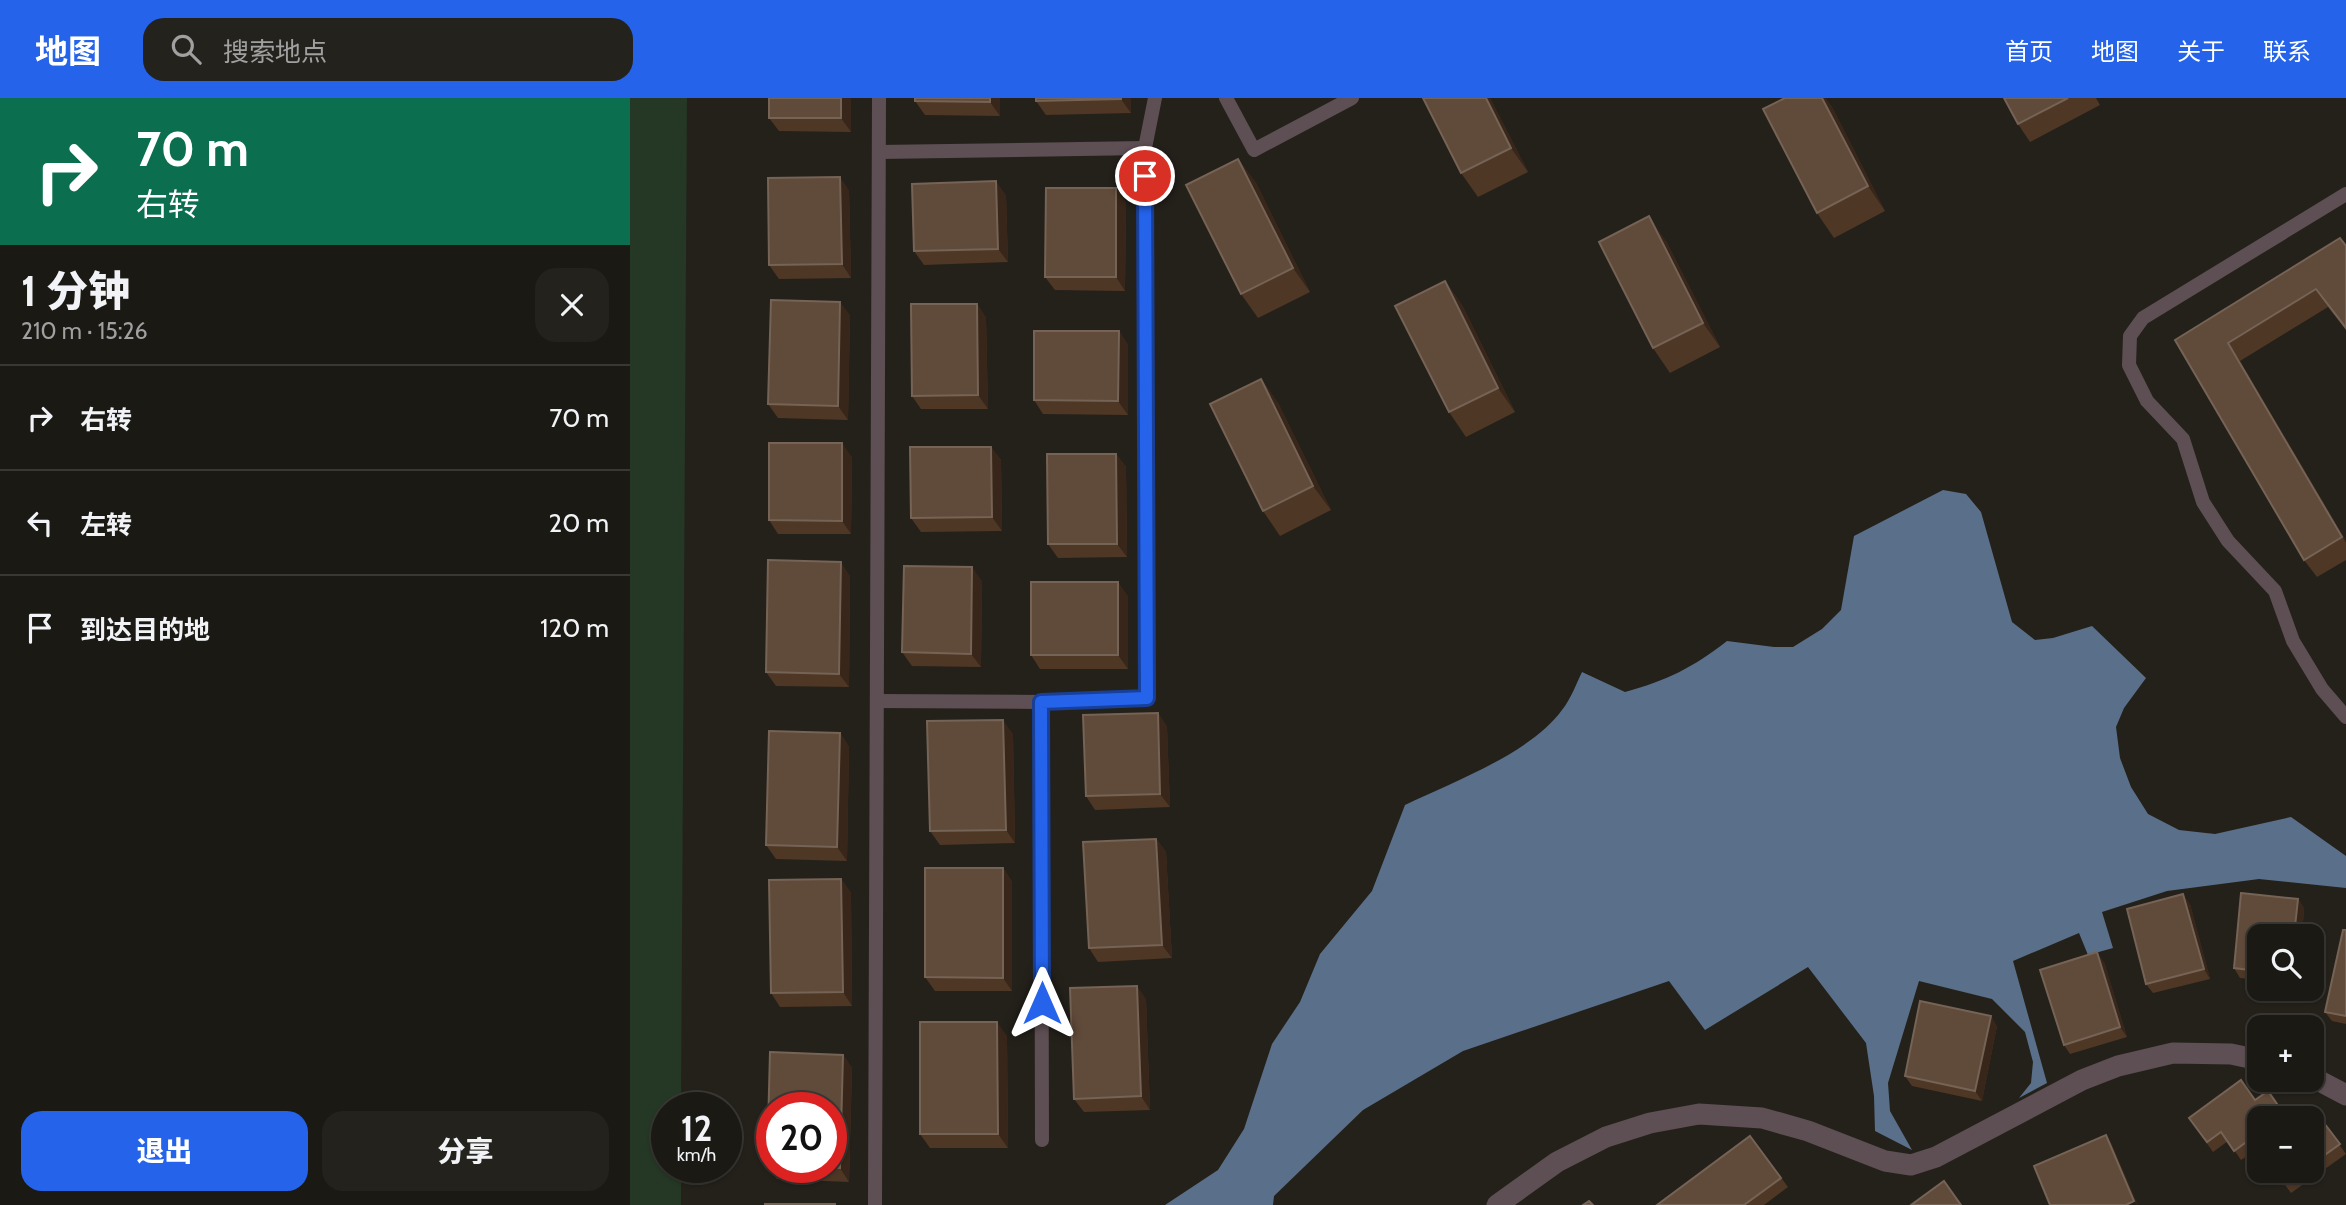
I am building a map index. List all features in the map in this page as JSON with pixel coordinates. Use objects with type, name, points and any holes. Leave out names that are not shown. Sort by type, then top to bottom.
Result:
[{"type":"street","points":[[1496,1205],[1557,1162],[1606,1137],[1699,1114],[1762,1118],[1808,1131],[1885,1161],[1911,1165],[1936,1157],[2082,1080],[2118,1066],[2173,1054],[2231,1054],[2247,1057]]},
{"type":"street","points":[[2324,1083],[2346,1095]]},
{"type":"lane","points":[[875,1205],[879,98]]},
{"type":"lane","points":[[877,701],[1041,702],[1147,698],[1144,148],[1154,98]]},
{"type":"lane","points":[[1226,98],[1254,150],[1352,98]]},
{"type":"lane","points":[[879,152],[1144,148]]},
{"type":"lane","points":[[2346,194],[2143,318],[2130,336],[2129,365],[2147,401],[2183,439],[2203,502],[2228,541],[2275,591],[2293,640],[2322,689],[2346,717]]},
{"type":"lane","points":[[1041,702],[1042,1140]]},
{"type":"green space","points":[[630,98],[687,98],[681,1092],[651,1092],[651,1183],[681,1183],[681,1205],[630,1205]]},
{"type":"water","points":[[1943,490],[1966,494],[1981,512],[2012,622],[2035,640],[2053,638],[2092,626],[2146,678],[2124,708],[2116,727],[2120,758],[2131,787],[2148,814],[2179,830],[2215,834],[2291,817],[2346,856],[2346,888],[2259,879],[2167,891],[2102,912],[2113,948],[2088,955],[2079,933],[2013,961],[2047,1083],[2019,1098],[2031,1083],[2033,1062],[2025,1032],[1992,999],[1919,981],[1888,1083],[1890,1111],[1912,1150],[1875,1131],[1874,1096],[1866,1043],[1808,967],[1705,1030],[1669,981],[1463,1051],[1363,1110],[1274,1196],[1273,1205],[1165,1205],[1218,1170],[1244,1129],[1272,1044],[1300,1002],[1320,954],[1372,891],[1405,805],[1490,765],[1531,740],[1562,710],[1582,672],[1625,692],[1679,672],[1727,641],[1793,647],[1822,629],[1841,610],[1854,536]]},
{"type":"building","points":[[769,98],[841,98],[841,118],[769,118]]},
{"type":"building","points":[[915,98],[990,98],[990,102],[915,101]]},
{"type":"building","points":[[1036,98],[1121,98],[1121,99],[1036,101]]},
{"type":"building","points":[[1423,98],[1486,98],[1511,148],[1461,173]]},
{"type":"building","points":[[1785,98],[1822,98],[1868,186],[1817,213],[1763,109]]},
{"type":"building","points":[[2004,98],[2068,98],[2018,124]]},
{"type":"building","points":[[1238,159],[1293,268],[1241,294],[1186,185]]},
{"type":"building","points":[[840,177],[842,264],[769,265],[768,178]]},
{"type":"building","points":[[996,181],[998,249],[914,251],[912,184]]},
{"type":"building","points":[[1046,188],[1116,188],[1116,277],[1045,277]]},
{"type":"building","points":[[1649,216],[1703,323],[1653,348],[1599,242]]},
{"type":"building","points":[[2340,238],[2346,246],[2346,328],[2316,289],[2228,343],[2342,537],[2304,560],[2175,340]]},
{"type":"building","points":[[1445,281],[1498,388],[1449,412],[1395,306]]},
{"type":"building","points":[[771,300],[840,302],[838,406],[768,404]]},
{"type":"building","points":[[911,304],[977,304],[978,395],[912,396]]},
{"type":"building","points":[[1034,331],[1119,331],[1118,401],[1034,400]]},
{"type":"building","points":[[1261,379],[1313,486],[1263,511],[1210,404]]},
{"type":"building","points":[[769,443],[842,443],[842,521],[769,520]]},
{"type":"building","points":[[910,447],[991,447],[992,517],[911,518]]},
{"type":"building","points":[[1047,454],[1116,454],[1117,544],[1048,544]]},
{"type":"building","points":[[768,560],[841,562],[839,674],[766,672]]},
{"type":"building","points":[[904,566],[972,567],[971,654],[902,652]]},
{"type":"building","points":[[1031,582],[1118,582],[1118,655],[1031,655]]},
{"type":"building","points":[[1158,713],[1160,794],[1086,796],[1083,715]]},
{"type":"building","points":[[1003,720],[1006,830],[930,831],[927,721]]},
{"type":"building","points":[[769,731],[840,733],[837,847],[766,845]]},
{"type":"building","points":[[1156,839],[1162,945],[1089,948],[1083,842]]},
{"type":"building","points":[[925,868],[1003,868],[1003,978],[925,977]]},
{"type":"building","points":[[841,879],[843,992],[771,993],[769,880]]},
{"type":"building","points":[[2241,893],[2298,899],[2295,924],[2247,924],[2247,970],[2234,968]]},
{"type":"building","points":[[2183,894],[2204,969],[2146,984],[2127,909]]},
{"type":"building","points":[[2343,930],[2346,930],[2346,1016],[2325,1012]]},
{"type":"building","points":[[2097,952],[2120,1027],[2064,1045],[2040,970]]},
{"type":"building","points":[[1137,986],[1141,1096],[1074,1099],[1070,988]]},
{"type":"building","points":[[1920,1001],[1991,1016],[1975,1091],[1905,1076]]},
{"type":"building","points":[[920,1022],[997,1022],[998,1134],[920,1134]]},
{"type":"building","points":[[770,1052],[843,1055],[842,1092],[769,1092]]},
{"type":"building","points":[[2241,1080],[2255,1100],[2269,1092],[2278,1106],[2247,1106],[2247,1146],[2245,1143],[2234,1151],[2221,1132],[2207,1142],[2189,1118]]},
{"type":"building","points":[[2324,1123],[2340,1144],[2324,1155]]},
{"type":"building","points":[[2106,1135],[2134,1201],[2126,1205],[2050,1205],[2034,1166]]},
{"type":"building","points":[[1750,1136],[1781,1178],[1744,1205],[1657,1205]]},
{"type":"building","points":[[1944,1181],[1961,1205],[1911,1205]]},
{"type":"building","points":[[835,1204],[835,1205],[765,1205]]},
{"type":"route","points":[[1042,1003],[1041,702],[1147,698],[1145,176]]}]
